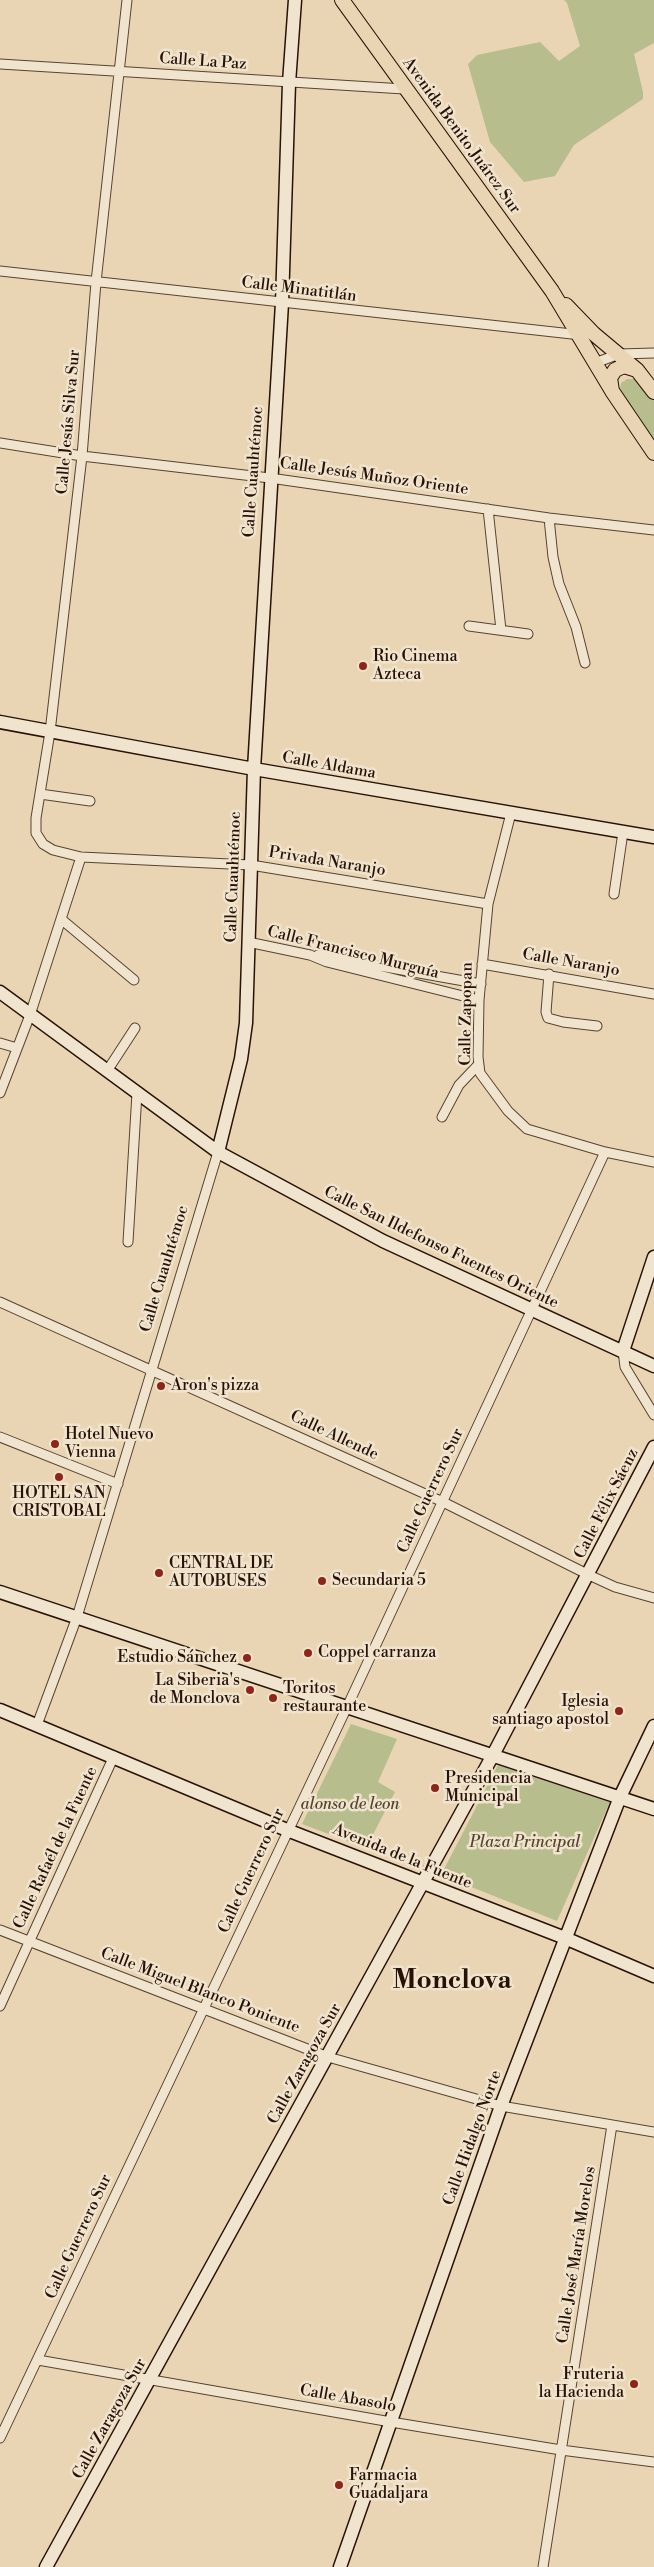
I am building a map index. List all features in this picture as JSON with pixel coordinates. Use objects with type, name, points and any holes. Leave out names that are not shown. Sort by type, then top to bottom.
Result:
[{"type":"main road","name":"Avenida Benito Juárez Sur","points":[[342,0],[404,89],[552,292],[612,391],[654,453]]},
{"type":"main road","name":"Avenida Benito Juárez Sur","points":[[552,292],[594,334],[637,370],[654,392]]},
{"type":"main road","points":[[612,391],[609,382],[615,370],[624,366],[637,370]]},
{"type":"street","name":"Calle Jesús Silva Sur","points":[[42,844],[36,833],[50,732],[82,456],[96,282],[126,0]]},
{"type":"street","name":"Calle Cuauhtémoc","points":[[37,1725],[77,1617],[118,1484],[151,1368],[218,1152],[244,1041],[248,995],[254,769],[282,303],[289,83],[295,0]]},
{"type":"street","name":"Calle La Paz","points":[[0,64],[404,89]]},
{"type":"street","name":"Calle Minatitlán","points":[[0,270],[577,335],[594,334]]},
{"type":"street","points":[[595,364],[619,354],[654,353]]},
{"type":"street","name":"Calle Jesús Muñoz Oriente","points":[[0,443],[82,456],[270,478],[549,518],[654,530]]},
{"type":"street","points":[[488,508],[501,630]]},
{"type":"street","points":[[549,518],[553,557],[559,584],[576,627],[585,663]]},
{"type":"street","points":[[469,626],[528,634]]},
{"type":"street","name":"Calle Aldama","points":[[0,722],[254,769],[654,838]]},
{"type":"street","points":[[40,794],[90,801]]},
{"type":"street","name":"Calle Zapopan","points":[[511,813],[488,904],[479,1000],[478,1065],[490,1088],[523,1127],[605,1152],[654,1162]]},
{"type":"street","points":[[614,894],[623,832]]},
{"type":"street","name":"Privada Naranjo","points":[[42,844],[53,850],[82,858],[251,865],[488,904]]},
{"type":"street","points":[[0,1093],[30,1016],[82,858]]},
{"type":"street","points":[[61,919],[134,980]]},
{"type":"street","name":"Calle Francisco Murguía","points":[[248,942],[310,955],[327,962],[479,1000]]},
{"type":"street","points":[[310,955],[340,958],[481,984]]},
{"type":"street","name":"Calle Naranjo","points":[[482,964],[549,974],[654,994]]},
{"type":"street","points":[[549,974],[546,1014],[550,1019],[596,1026]]},
{"type":"street","name":"Calle San Ildefonso Fuentes Oriente","points":[[0,992],[30,1016],[218,1152],[383,1241],[654,1366]]},
{"type":"street","points":[[107,1071],[135,1028]]},
{"type":"street","points":[[0,1043],[17,1048]]},
{"type":"street","points":[[442,1118],[459,1085],[478,1065]]},
{"type":"street","points":[[128,1242],[137,1093]]},
{"type":"street","name":"Calle Guerrero Sur","points":[[1,2431],[38,2360],[347,1707],[605,1152]]},
{"type":"street","points":[[654,1257],[623,1351],[625,1367],[654,1415]]},
{"type":"street","name":"Calle Allende","points":[[0,1302],[151,1368],[443,1502],[615,1587],[654,1598]]},
{"type":"street","points":[[0,1437],[118,1484]]},
{"type":"street","name":"Calle Félix Sáenz","points":[[589,1575],[654,1447]]},
{"type":"street","name":"Calle Zaragoza Sur","points":[[46,2567],[328,2057],[589,1575]]},
{"type":"street","points":[[0,1592],[654,1809]]},
{"type":"street","name":"Avenida de la Fuente","points":[[0,1710],[288,1830],[565,1938],[654,1976]]},
{"type":"street","name":"Calle Hidalgo Norte","points":[[340,2567],[501,2106],[620,1797],[654,1726]]},
{"type":"street","name":"Calle Rafaél de la Fuente","points":[[0,2006],[114,1756]]},
{"type":"street","name":"Calle Miguel Blanco Poniente","points":[[0,1930],[328,2057],[501,2106],[654,2132]]},
{"type":"street","name":"Calle José María Morelos","points":[[543,2567],[612,2125]]},
{"type":"street","name":"Calle Abasolo","points":[[38,2360],[391,2422],[561,2450],[654,2462]]},
{"type":"green space","points":[[564,0],[654,0],[654,43],[634,54],[643,99],[574,145],[555,176],[524,182],[490,142],[468,64],[477,55],[540,42],[559,61],[580,46],[567,3]]},
{"type":"green space","points":[[627,379],[636,379],[641,383],[654,401],[654,441],[619,394],[621,383]]},
{"type":"green space","name":"alonso de leon","points":[[351,1724],[397,1739],[378,1782],[395,1792],[366,1848],[302,1824]]},
{"type":"green space","name":"Plaza Principal","points":[[498,1765],[610,1802],[557,1921],[441,1875]]},
{"type":"place","name":"Rio Cinema Azteca","points":[[363,666]]},
{"type":"place","name":"Aron's pizza","points":[[161,1386]]},
{"type":"place","name":"Hotel Nuevo Vienna","points":[[55,1444]]},
{"type":"place","name":"HOTEL SAN CRISTOBAL","points":[[59,1477]]},
{"type":"place","name":"CENTRAL DE AUTOBUSES","points":[[159,1573]]},
{"type":"place","name":"Secundaria 5","points":[[322,1581]]},
{"type":"place","name":"Coppel carranza","points":[[308,1653]]},
{"type":"place","name":"Estudio Sánchez","points":[[247,1658]]},
{"type":"place","name":"La Siberia's de Monclova","points":[[250,1690]]},
{"type":"place","name":"Toritos restaurante","points":[[273,1698]]},
{"type":"place","name":"Iglesia santiago apostol","points":[[619,1711]]},
{"type":"place","name":"Presidencia Municipal","points":[[435,1788]]},
{"type":"place","name":"Fruteria la Hacienda","points":[[634,2384]]},
{"type":"place","name":"Farmacia Guadaljara","points":[[339,2485]]},
{"type":"district","name":"Monclova","points":[[452,1982]]}]
